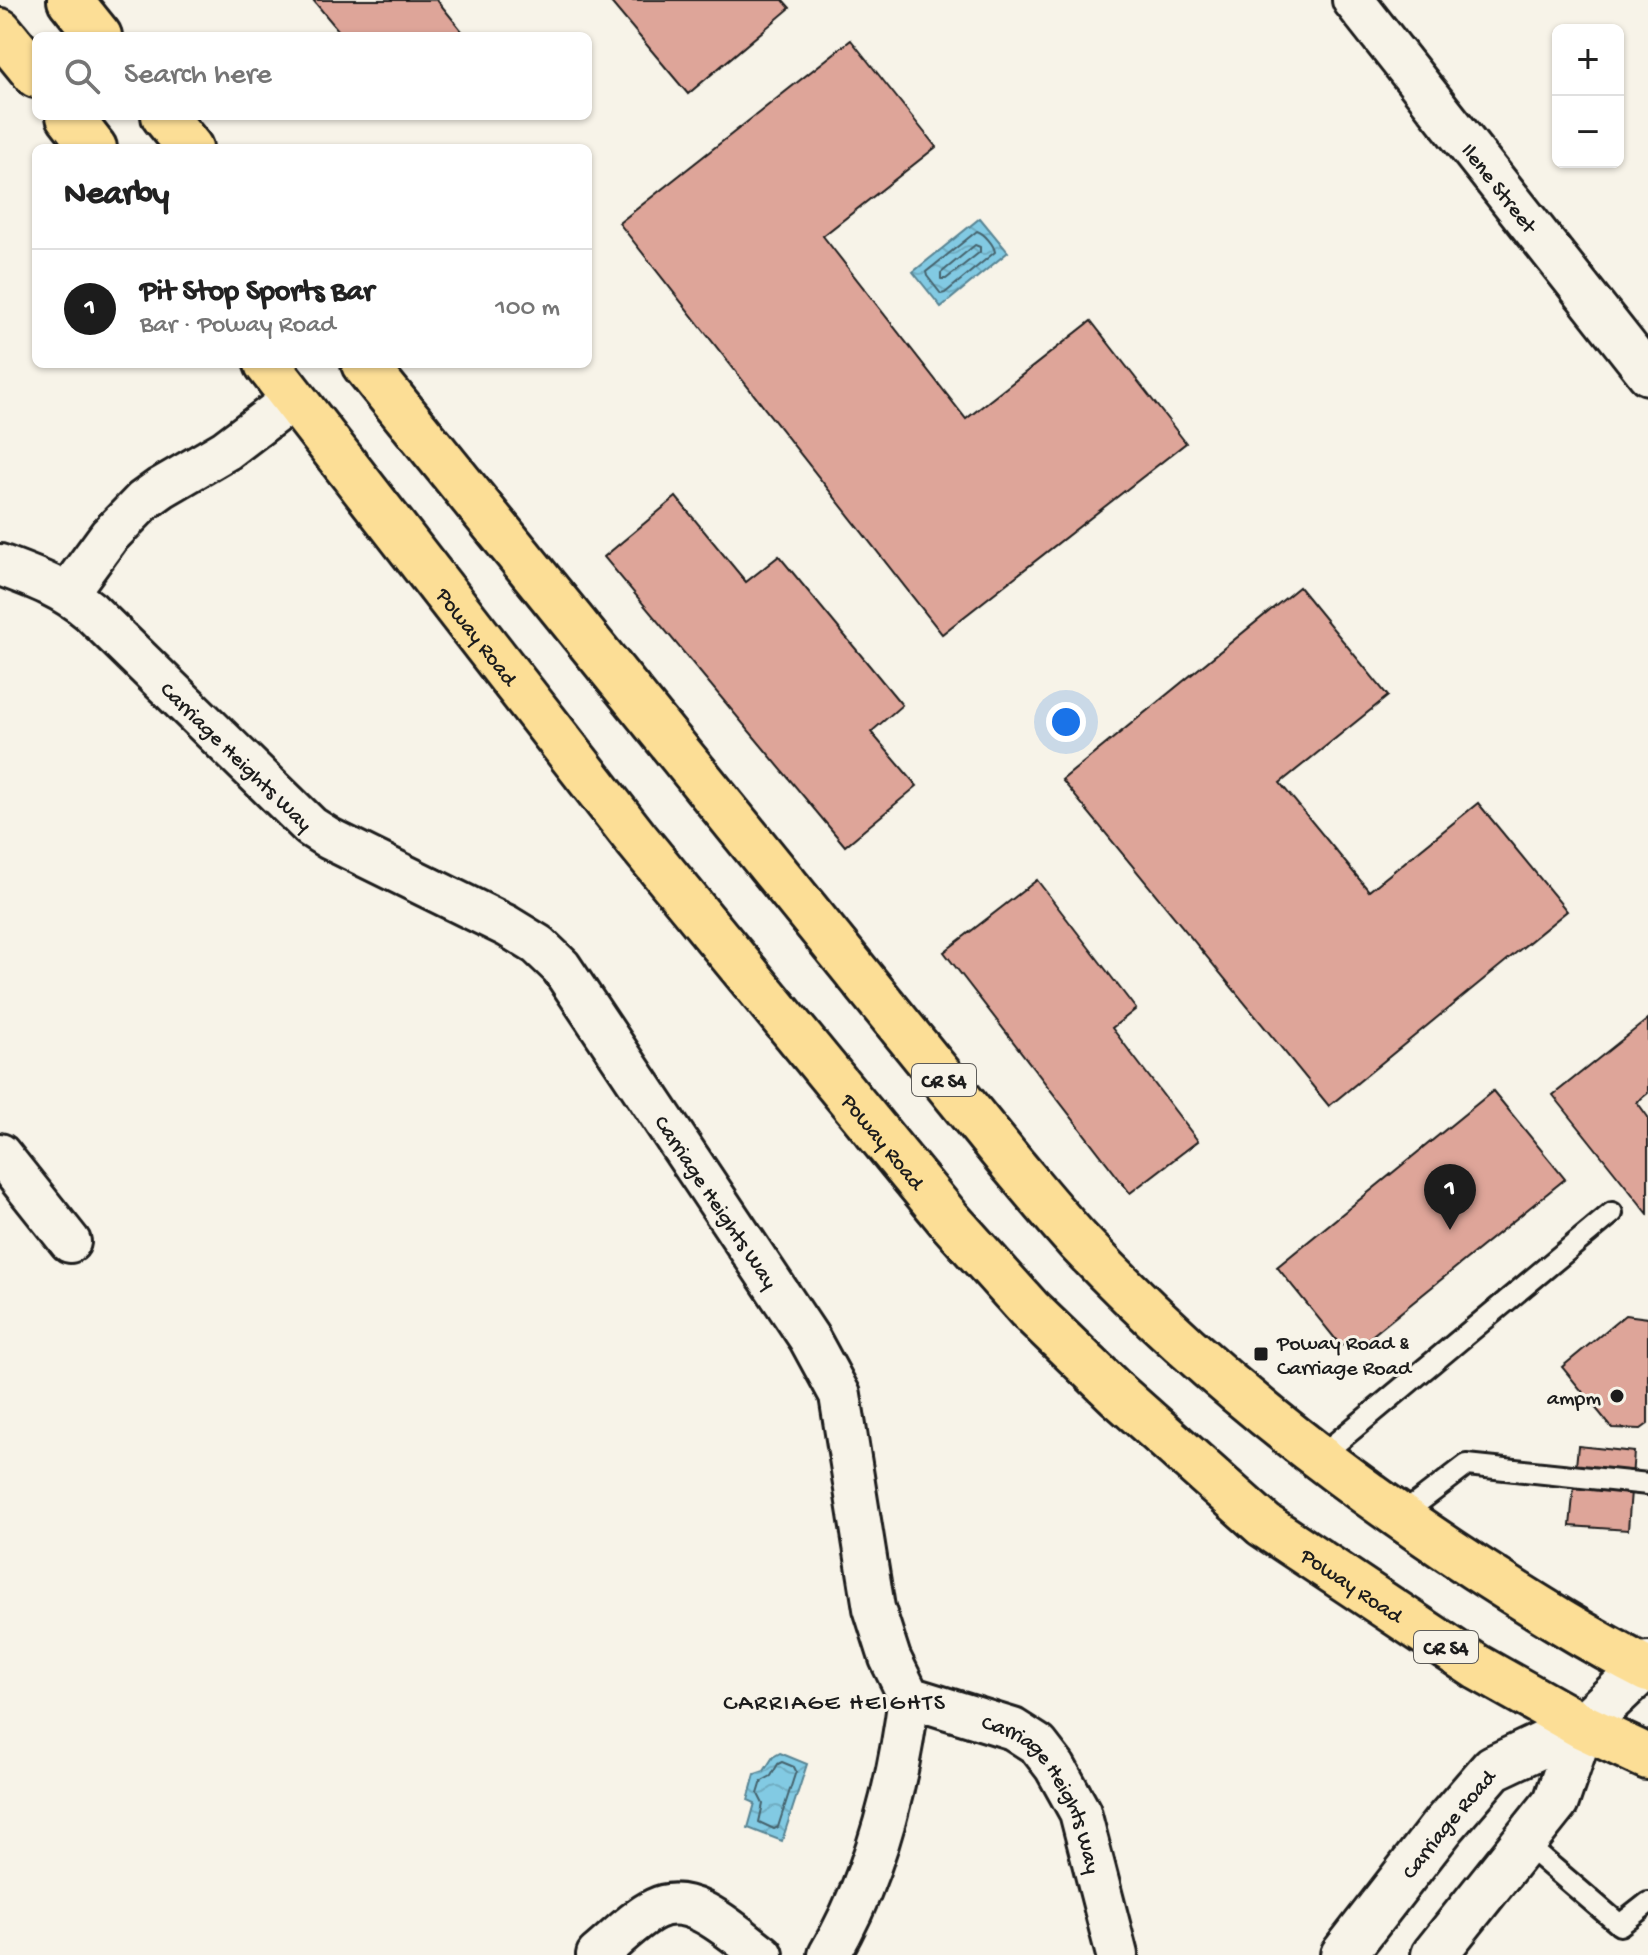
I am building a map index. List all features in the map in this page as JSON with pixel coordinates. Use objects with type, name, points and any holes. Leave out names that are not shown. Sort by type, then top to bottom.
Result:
[{"type":"main road","points":[[70,0],[96,32]]},
{"type":"main road","points":[[0,31],[32,70]]},
{"type":"main road","points":[[72,120],[91,144]]},
{"type":"main road","points":[[167,120],[187,144]]},
{"type":"main road","name":"Poway Road","points":[[270,368],[637,840],[932,1199],[1029,1309],[1117,1394],[1264,1525],[1477,1667],[1582,1726],[1648,1757]]},
{"type":"main road","name":"CR S4","points":[[367,368],[891,1016],[1060,1220],[1159,1321],[1318,1458],[1399,1517],[1527,1601],[1647,1667]]},
{"type":"street","name":"Ilene Street","points":[[1353,0],[1648,374]]},
{"type":"street","points":[[68,592],[109,536],[143,501],[226,450],[293,399]]},
{"type":"street","name":"Carriage Heights Way","points":[[0,565],[68,592],[109,627],[293,813],[311,827],[507,926],[538,945],[561,967],[809,1338],[840,1395],[874,1608],[890,1658],[909,1697],[1013,1729],[1038,1745],[1055,1767],[1080,1812],[1117,1955]]},
{"type":"street","points":[[0,1154],[70,1242]]},
{"type":"street","name":"Carriage Road","points":[[1343,1955],[1443,1826],[1493,1768],[1582,1726],[1647,1667]]},
{"type":"street","points":[[829,1955],[858,1899],[872,1863],[903,1744],[909,1697]]},
{"type":"street","name":"Carriage Road","points":[[1434,1955],[1556,1802],[1582,1726]]},
{"type":"street","points":[[597,1955],[655,1909],[669,1905],[684,1905],[702,1912],[763,1955]]},
{"type":"lane","points":[[1318,1458],[1612,1213]]},
{"type":"lane","points":[[1399,1517],[1467,1465],[1648,1484]]},
{"type":"lane","points":[[1523,1842],[1620,1925],[1648,1903]]},
{"type":"water","points":[[980,218],[1008,252],[941,307],[913,272]]},
{"type":"water","points":[[780,1753],[807,1764],[782,1841],[748,1828],[755,1803],[748,1800],[755,1774],[764,1771],[773,1757]]},
{"type":"building","points":[[313,0],[437,0],[463,32],[340,32]]},
{"type":"building","points":[[609,0],[783,0],[790,8],[688,94]]},
{"type":"building","points":[[851,40],[936,147],[823,236],[966,419],[1091,321],[1186,443],[942,634],[619,223]]},
{"type":"building","points":[[676,497],[746,582],[779,556],[902,705],[871,732],[917,786],[845,846],[604,557]]},
{"type":"building","points":[[1299,587],[1388,696],[1280,783],[1369,891],[1478,803],[1567,911],[1329,1106],[1062,780]]},
{"type":"building","points":[[1037,880],[1136,1009],[1112,1028],[1198,1141],[1130,1193],[944,952]]},
{"type":"building","points":[[1648,1019],[1648,1093],[1637,1102],[1648,1117],[1648,1214],[1553,1095]]},
{"type":"building","points":[[1493,1091],[1565,1179],[1358,1347],[1351,1339],[1341,1346],[1277,1267]]},
{"type":"building","name":"ampm","points":[[1625,1315],[1648,1318],[1648,1424],[1641,1429],[1612,1428],[1562,1367]]},
{"type":"building","points":[[1578,1446],[1634,1452],[1628,1530],[1570,1526]]},
{"type":"place","name":"Pit Stop Sports Bar","points":[[1450,1230]]},
{"type":"place","name":"Poway Road & Carriage Road","points":[[1261,1354]]},
{"type":"place","name":"ampm","points":[[1617,1396]]},
{"type":"district","name":"CARRIAGE HEIGHTS","points":[[835,1701]]}]
